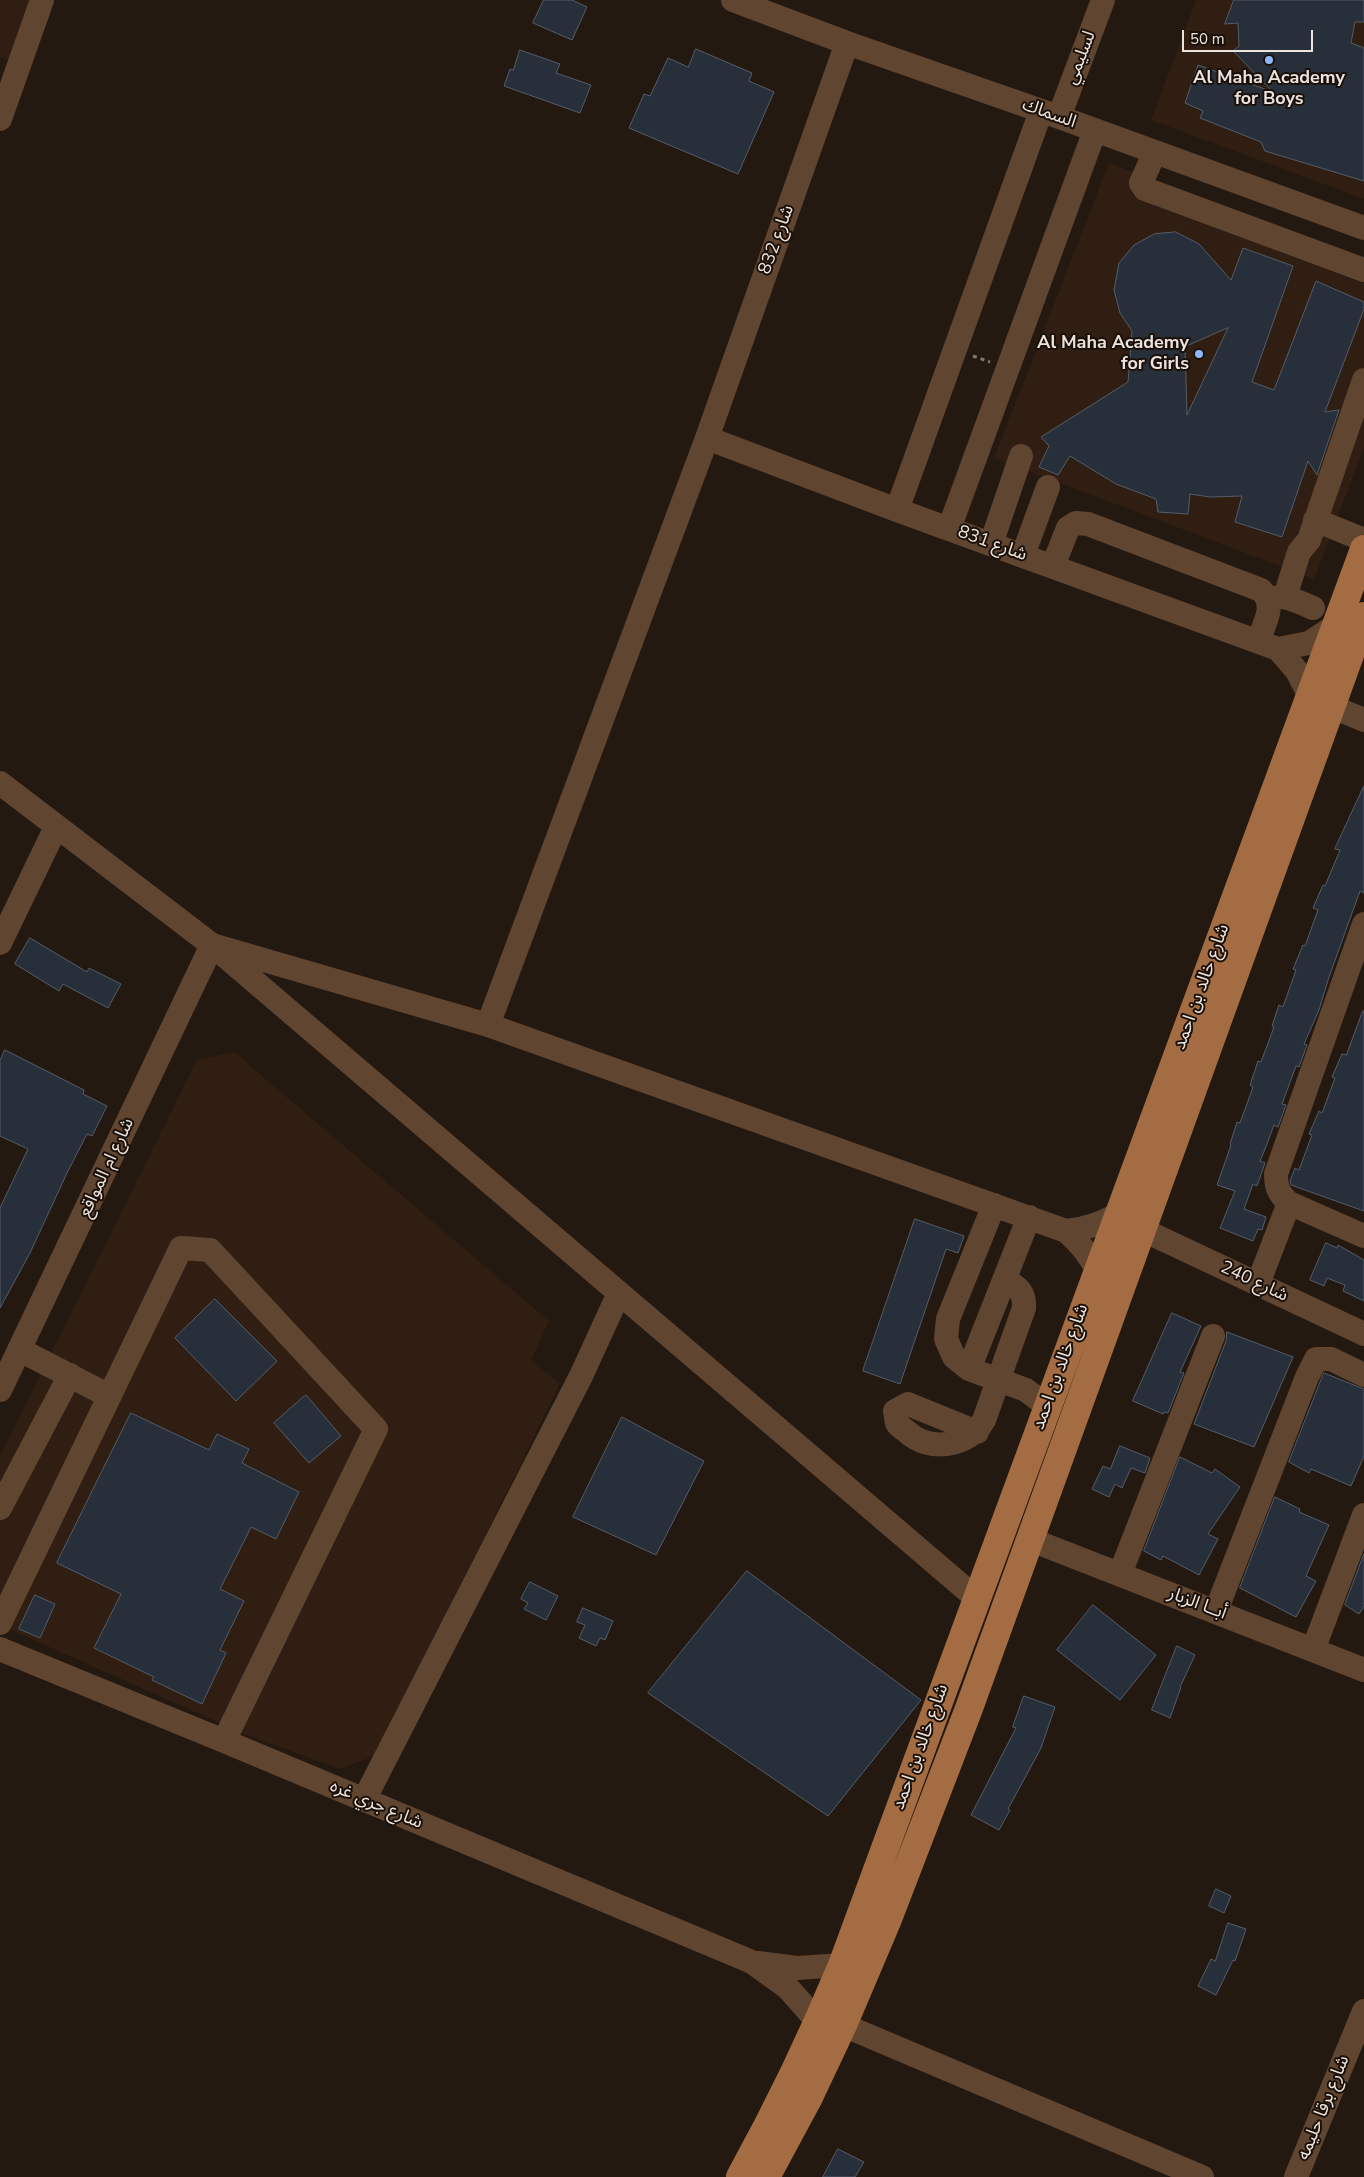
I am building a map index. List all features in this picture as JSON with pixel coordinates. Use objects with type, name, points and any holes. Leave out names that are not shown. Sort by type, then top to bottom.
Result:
[{"type":"main road","name":"شارع خالد بن احمد","points":[[740,2177],[831,2024],[888,1919],[961,1729],[1143,1230],[1320,701],[1335,626],[1364,549]]},
{"type":"main road","name":"شارع خالد بن احمد","points":[[766,2177],[810,2097],[831,2024],[842,1966],[1118,1214],[1320,701],[1364,616]]},
{"type":"street","points":[[0,119],[42,0]]},
{"type":"street","name":"السماك","points":[[733,0],[847,43],[1095,130],[1364,228]]},
{"type":"street","name":"لسليمي","points":[[897,510],[955,350],[1050,114],[1103,0]]},
{"type":"street","name":"شارع 832","points":[[488,1025],[706,438],[847,43]]},
{"type":"street","points":[[949,528],[1095,130]]},
{"type":"street","points":[[1155,152],[1141,183],[1145,189],[1364,270]]},
{"type":"street","points":[[1291,602],[1299,552],[1312,530],[1364,380]]},
{"type":"street","name":"شارع 831","points":[[706,438],[897,510],[1268,645],[1297,671],[1320,701]]},
{"type":"street","points":[[991,544],[1021,456]]},
{"type":"street","points":[[1023,555],[1048,487]]},
{"type":"street","points":[[1053,566],[1068,528],[1082,522],[1291,602]]},
{"type":"street","points":[[1312,530],[1364,540]]},
{"type":"street","points":[[1291,602],[1269,611],[1268,645],[1309,643],[1335,626]]},
{"type":"street","points":[[1320,701],[1364,720]]},
{"type":"street","points":[[0,783],[212,945],[976,1598]]},
{"type":"street","points":[[0,943],[56,827]]},
{"type":"street","points":[[1364,924],[1276,1174],[1276,1187],[1281,1196],[1289,1203],[1364,1236]]},
{"type":"street","points":[[212,945],[488,1025],[1029,1217],[1066,1231],[1090,1255],[1097,1270]]},
{"type":"street","name":"شارع ام المواقع","points":[[0,1390],[212,945]]},
{"type":"street","points":[[1258,1284],[1289,1203]]},
{"type":"street","points":[[994,1205],[948,1320],[946,1339],[954,1357],[969,1369],[1026,1390],[1047,1406]]},
{"type":"street","points":[[1066,1231],[1085,1229],[1102,1223],[1118,1214]]},
{"type":"street","points":[[969,1369],[1029,1217]]},
{"type":"street","name":"شارع 240","points":[[1143,1230],[1364,1334]]},
{"type":"street","points":[[0,1623],[7,1591],[109,1396],[181,1248],[210,1250],[376,1429],[224,1740]]},
{"type":"street","points":[[977,1432],[984,1420],[1024,1308],[1022,1291],[1004,1280]]},
{"type":"street","points":[[364,1800],[580,1376],[619,1293]]},
{"type":"street","points":[[1120,1574],[1213,1336]]},
{"type":"street","points":[[20,1350],[109,1396]]},
{"type":"street","points":[[1216,1612],[1307,1377],[1316,1359],[1331,1359],[1364,1374]]},
{"type":"street","points":[[0,1508],[70,1375]]},
{"type":"street","points":[[1313,1650],[1364,1515]]},
{"type":"street","name":"أبــا الزبار","points":[[1029,1539],[1364,1670]]},
{"type":"street","name":"شارع جري غره","points":[[0,1649],[224,1740],[752,1962],[788,1988],[831,2024]]},
{"type":"street","name":"شارع جري غره","points":[[752,1962],[796,1968],[842,1966]]},
{"type":"street","name":"شارع برقا حليمه","points":[[1296,2177],[1364,2011]]},
{"type":"street","points":[[831,2024],[1202,2177]]},
{"type":"path","points":[[955,350],[1007,368]]},
{"type":"shaded area","points":[[0,0],[34,0],[10,61],[0,57]]},
{"type":"shaded area","name":"Al Maha Academy for Boys","points":[[1196,0],[1364,0],[1364,199],[1151,120]]},
{"type":"shaded area","name":"Al Maha Academy for Girls","points":[[1109,163],[1364,259],[1364,448],[1314,579],[994,458]]},
{"type":"shaded area","points":[[234,1052],[549,1321],[531,1360],[560,1384],[377,1755],[340,1769],[247,1735],[0,1625],[0,1455],[197,1060]]},
{"type":"building","points":[[544,0],[572,0],[587,7],[572,40],[533,23]]},
{"type":"building","name":"Al Maha Academy for Boys","points":[[1234,0],[1364,0],[1364,22],[1355,22],[1351,43],[1364,48],[1364,181],[1265,151],[1261,142],[1200,118],[1203,111],[1185,103],[1198,65],[1273,92],[1233,51],[1239,46],[1238,23],[1225,24]]},
{"type":"building","points":[[696,49],[752,73],[749,81],[774,92],[738,174],[629,128],[644,94],[650,96],[668,58],[688,67]]},
{"type":"building","points":[[520,50],[560,64],[556,73],[591,85],[580,113],[504,86],[510,69],[513,70]]},
{"type":"building","points":[[1176,232],[1199,244],[1231,280],[1243,248],[1293,266],[1252,382],[1274,390],[1316,281],[1364,302],[1364,309],[1325,412],[1339,410],[1317,475],[1308,461],[1282,537],[1235,522],[1242,496],[1210,497],[1190,494],[1188,514],[1158,512],[1156,499],[1116,484],[1070,456],[1058,475],[1039,467],[1049,446],[1041,437],[1128,382],[1132,331],[1120,313],[1114,290],[1119,263],[1134,245],[1154,234]],"holes":[[[1228,328],[1187,415],[1185,347]]]},
{"type":"building","points":[[1364,786],[1364,893],[1360,891],[1319,1010],[1304,1044],[1307,1045],[1299,1067],[1296,1066],[1282,1104],[1286,1105],[1278,1127],[1274,1125],[1260,1161],[1265,1163],[1257,1186],[1253,1184],[1244,1209],[1266,1217],[1262,1230],[1258,1229],[1253,1241],[1220,1228],[1235,1191],[1217,1185],[1237,1122],[1240,1123],[1253,1087],[1250,1085],[1258,1061],[1261,1062],[1274,1027],[1272,1026],[1279,1005],[1283,1007],[1296,970],[1293,969],[1303,945],[1305,946],[1318,910],[1313,908],[1323,885],[1325,886],[1340,850],[1335,849]]},
{"type":"building","points":[[30,938],[87,972],[89,968],[121,984],[108,1008],[63,984],[59,991],[15,964]]},
{"type":"building","points":[[1363,1011],[1364,1211],[1291,1185],[1290,1181],[1295,1168],[1299,1170],[1312,1135],[1309,1134],[1319,1111],[1322,1113],[1335,1078],[1332,1077],[1342,1054],[1346,1055]]},
{"type":"building","points":[[5,1050],[84,1090],[83,1094],[107,1106],[92,1136],[87,1134],[30,1253],[0,1308],[0,1208],[28,1149],[0,1136],[0,1061]]},
{"type":"building","points":[[915,1219],[964,1236],[958,1253],[946,1249],[900,1384],[863,1371]]},
{"type":"building","points":[[1326,1243],[1337,1248],[1338,1245],[1364,1260],[1364,1301],[1343,1291],[1345,1285],[1327,1278],[1324,1286],[1310,1280]]},
{"type":"building","points":[[215,1299],[277,1361],[236,1401],[175,1338]]},
{"type":"building","points":[[1172,1313],[1201,1326],[1180,1372],[1184,1373],[1168,1413],[1164,1412],[1163,1414],[1133,1401]]},
{"type":"building","points":[[1227,1332],[1293,1357],[1254,1447],[1194,1424],[1226,1341]]},
{"type":"building","points":[[1324,1373],[1364,1389],[1364,1456],[1351,1486],[1311,1469],[1309,1473],[1289,1462]]},
{"type":"building","points":[[306,1395],[341,1436],[309,1463],[274,1423]]},
{"type":"building","points":[[131,1413],[209,1450],[217,1434],[249,1449],[242,1463],[299,1492],[276,1539],[251,1527],[220,1589],[244,1601],[220,1650],[226,1653],[202,1704],[152,1680],[154,1677],[94,1648],[121,1594],[57,1563]]},
{"type":"building","points":[[622,1417],[704,1461],[656,1555],[573,1517]]},
{"type":"building","points":[[1120,1446],[1150,1458],[1145,1473],[1131,1468],[1122,1488],[1115,1484],[1109,1497],[1092,1489],[1103,1466],[1110,1469]]},
{"type":"building","points":[[1180,1457],[1212,1473],[1215,1469],[1240,1487],[1208,1534],[1218,1539],[1199,1575],[1163,1556],[1161,1560],[1144,1551]]},
{"type":"building","points":[[1275,1497],[1300,1509],[1299,1512],[1329,1525],[1306,1576],[1316,1581],[1296,1617],[1240,1588]]},
{"type":"building","points":[[1364,1554],[1364,1606],[1359,1614],[1345,1605]]},
{"type":"building","points":[[747,1571],[921,1700],[828,1816],[648,1693]]},
{"type":"building","points":[[530,1582],[558,1596],[546,1620],[524,1609],[528,1603],[521,1599]]},
{"type":"building","points":[[35,1595],[55,1604],[40,1638],[19,1629]]},
{"type":"building","points":[[1093,1605],[1156,1655],[1120,1700],[1057,1650]]},
{"type":"building","points":[[583,1608],[613,1621],[605,1640],[600,1638],[596,1646],[579,1638],[585,1625],[577,1622]]},
{"type":"building","points":[[1177,1646],[1195,1655],[1180,1687],[1170,1718],[1152,1710]]},
{"type":"building","points":[[1024,1696],[1055,1707],[1041,1748],[1008,1809],[1010,1810],[999,1830],[971,1815],[1016,1728],[1013,1727]]},
{"type":"building","points":[[1216,1889],[1231,1896],[1224,1913],[1209,1906]]},
{"type":"building","points":[[1228,1923],[1246,1929],[1235,1961],[1233,1960],[1216,1995],[1198,1986],[1211,1959],[1215,1961]]},
{"type":"building","points":[[838,2149],[864,2162],[855,2177],[823,2177]]},
{"type":"place","name":"Al Maha Academy for Boys","points":[[1269,60]]},
{"type":"place","name":"Al Maha Academy for Girls","points":[[1199,354]]}]
